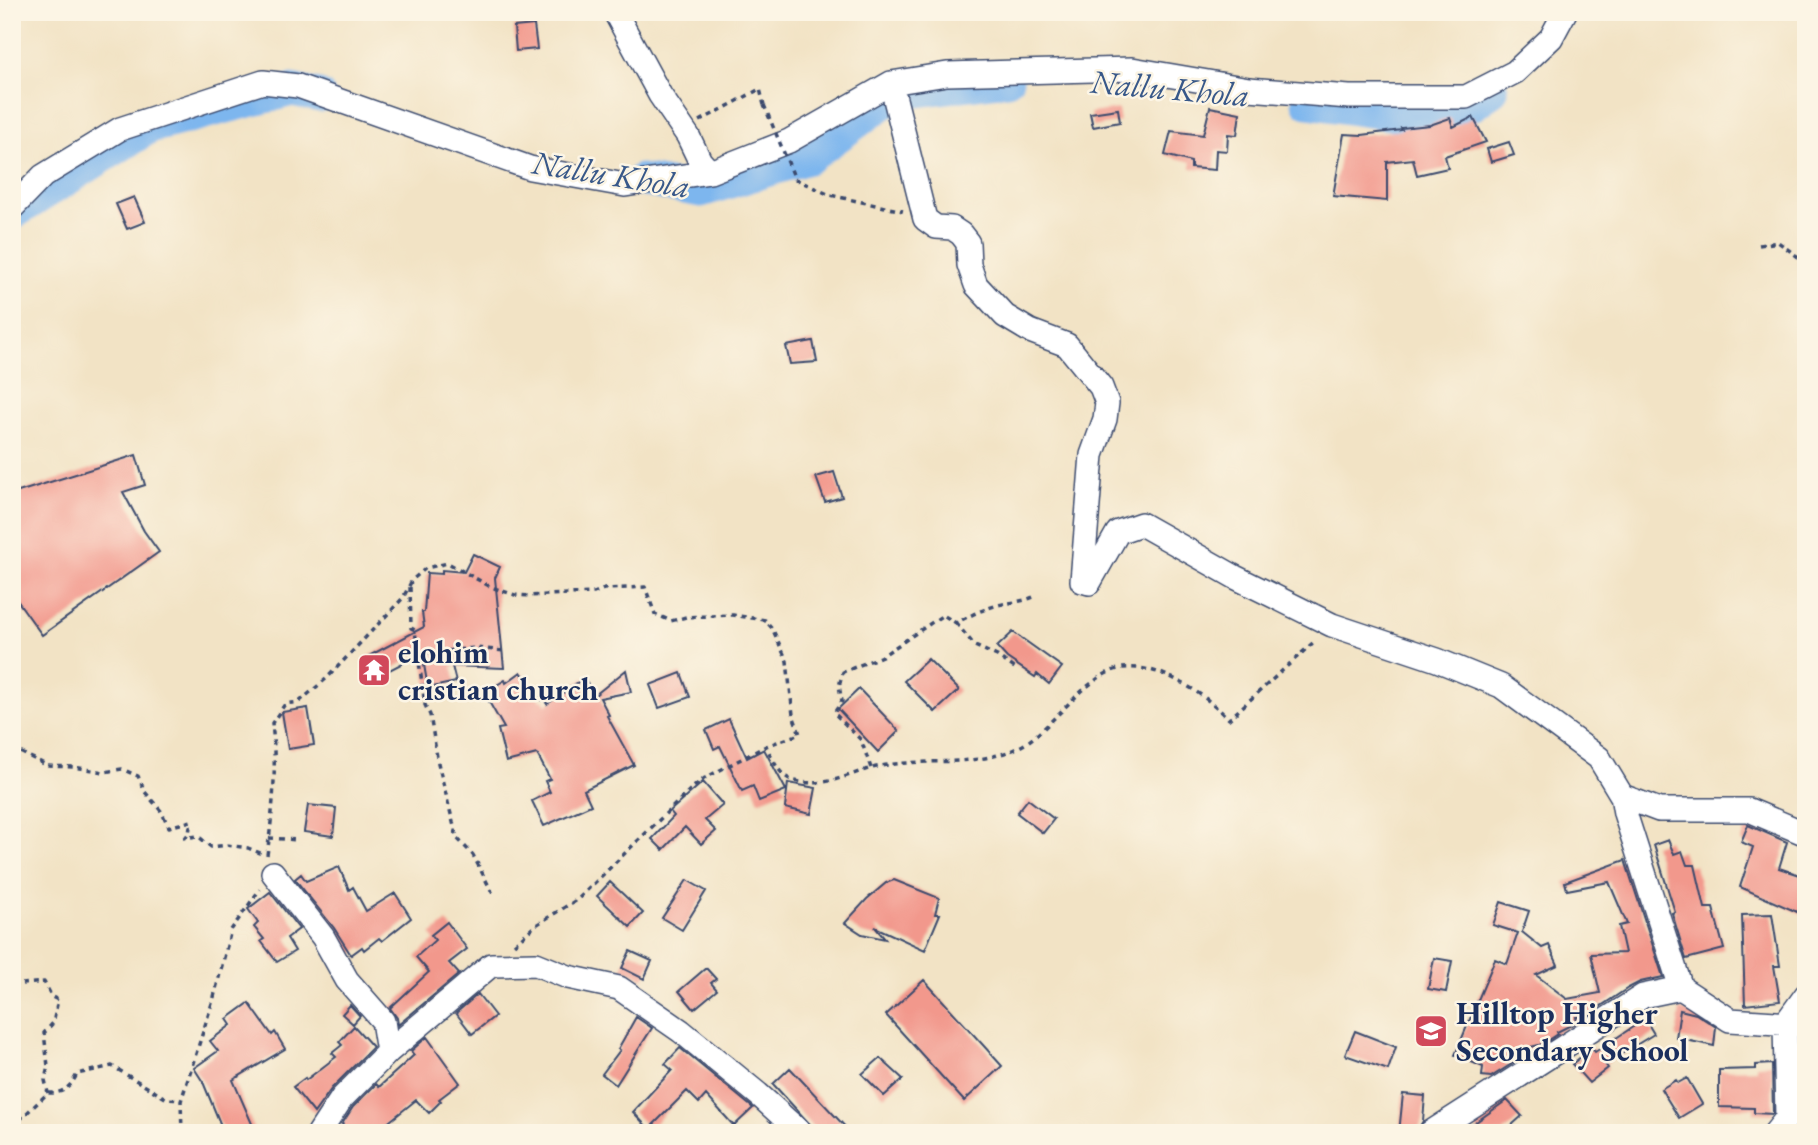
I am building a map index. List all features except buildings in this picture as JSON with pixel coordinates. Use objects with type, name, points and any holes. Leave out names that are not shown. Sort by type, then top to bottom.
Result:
[{"type":"street","points":[[615,12],[660,95],[685,130],[700,161],[710,172]]},
{"type":"street","points":[[12,208],[43,177],[120,129],[263,82],[298,86],[530,168],[625,185],[710,172],[789,141],[891,83],[947,74],[1132,69],[1248,89],[1349,97],[1466,97],[1515,72],[1552,38],[1565,12]]},
{"type":"street","points":[[891,83],[925,219],[936,227],[951,228],[961,234],[968,243],[969,265],[976,285],[1005,316],[1030,331],[1067,345],[1101,387],[1107,403],[1105,419],[1092,455],[1082,581],[1089,583],[1118,532],[1141,524],[1235,577],[1332,625],[1437,660],[1501,686],[1599,758],[1622,796],[1625,813],[1681,988],[1730,1020],[1796,1025]]},
{"type":"street","points":[[1622,796],[1659,810],[1749,810],[1806,834]]},
{"type":"street","points":[[270,864],[323,937],[347,980],[383,1021],[388,1052]]},
{"type":"street","points":[[319,1133],[342,1098],[388,1052],[491,964],[536,964],[568,977],[619,988],[681,1031],[801,1133]]},
{"type":"street","points":[[1430,1133],[1643,996],[1681,988]]},
{"type":"street","points":[[1774,1133],[1787,1118],[1796,1025],[1806,995]]},
{"type":"path","points":[[685,130],[760,89],[764,105],[795,178],[830,195],[893,208],[925,219]]},
{"type":"path","points":[[1759,245],[1778,242],[1806,263]]},
{"type":"path","points":[[182,1133],[182,1100],[214,997],[231,930],[270,864],[269,838],[275,764],[272,723],[285,704],[299,702],[327,678],[403,598],[410,584],[426,568],[448,563],[491,587],[515,595],[594,593],[604,589],[645,587],[654,614],[671,621],[686,617],[733,615],[765,620],[772,628],[787,661],[791,704],[800,734],[766,746],[705,778],[578,899],[536,925],[491,964]]},
{"type":"path","points":[[410,584],[411,628],[415,630],[425,705],[430,715],[443,790],[457,838],[473,855],[494,896]]},
{"type":"path","points":[[956,623],[984,610],[1036,596]]},
{"type":"path","points":[[871,768],[861,740],[834,713],[842,701],[839,686],[843,672],[882,656],[943,615],[956,623],[975,646],[998,656],[1016,669]]},
{"type":"path","points":[[766,746],[778,770],[792,781],[833,782],[888,764],[995,757],[1025,744],[1099,678],[1119,668],[1140,667],[1175,680],[1214,704],[1229,719],[1332,625]]},
{"type":"path","points":[[418,654],[475,648],[504,651]]},
{"type":"path","points":[[12,748],[48,766],[104,772],[122,769],[138,776],[145,792],[161,811],[169,827],[191,821],[190,833],[185,838],[198,836],[211,847],[228,845],[248,848],[270,864]]},
{"type":"path","points":[[269,838],[299,840]]},
{"type":"path","points":[[12,985],[44,982],[52,997],[58,1000],[53,1023],[44,1033],[48,1066],[45,1080],[48,1093]]},
{"type":"path","points":[[12,1127],[48,1093],[58,1093],[72,1085],[76,1074],[111,1066],[167,1099],[182,1100]]},
{"type":"waterway","name":"Nallu Khola","points":[[641,180],[701,191],[808,158],[896,94],[1007,79]]},
{"type":"waterway","name":"Nallu Khola","points":[[12,214],[150,127],[292,90],[319,96]]},
{"type":"waterway","name":"Nallu Khola","points":[[1308,102],[1409,117],[1474,104],[1492,90]]},
{"type":"place","name":"elohim cristian church","points":[[374,670]]},
{"type":"place","name":"Hilltop Higher Secondary School","points":[[1431,1031]]}]
